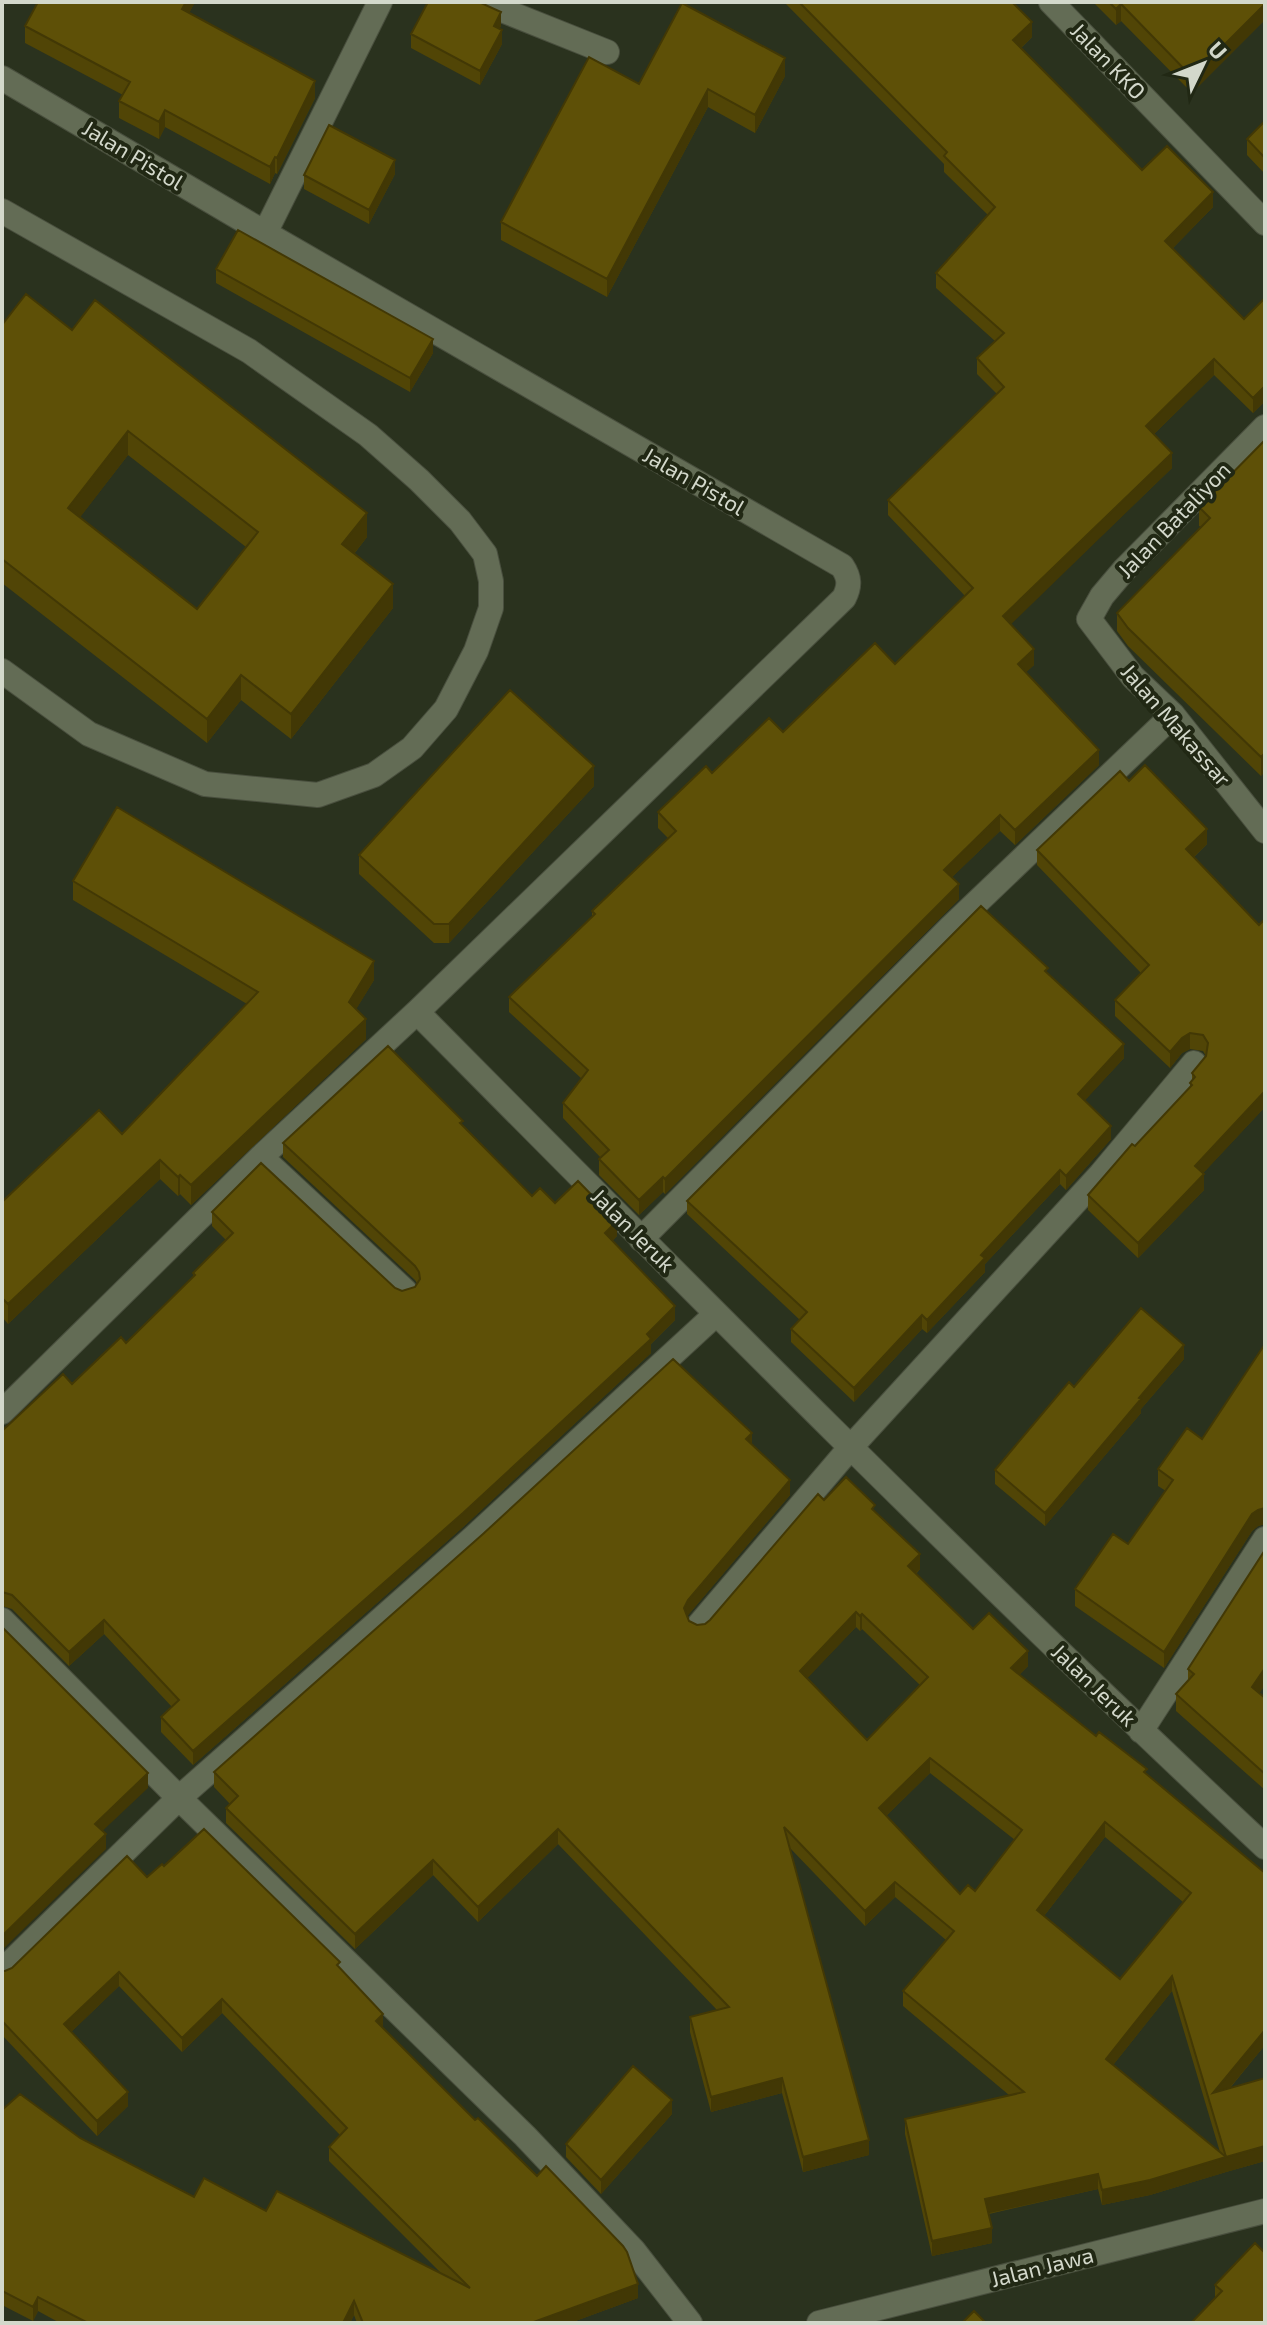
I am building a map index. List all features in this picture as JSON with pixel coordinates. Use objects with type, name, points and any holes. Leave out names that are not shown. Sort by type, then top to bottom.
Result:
[{"type":"street","points":[[265,233],[380,2]]},
{"type":"street","points":[[482,2],[607,52]]},
{"type":"street","name":"Jalan KKO","points":[[1051,2],[1265,223]]},
{"type":"street","name":"Jalan Pistol","points":[[2,78],[842,566],[849,580],[844,598],[417,1012]]},
{"type":"street","points":[[2,211],[249,351],[368,435],[460,521],[485,554],[491,581],[491,608],[476,651],[446,709],[412,748],[374,775],[318,795],[205,784],[89,734],[2,671]]},
{"type":"street","name":"Jalan Bataliyon","points":[[1089,619],[1102,596],[1124,570],[1265,427]]},
{"type":"street","name":"Jalan Makassar","points":[[1089,619],[1133,677],[1173,715],[1265,831]]},
{"type":"street","points":[[641,1239],[950,928],[1173,715]]},
{"type":"street","points":[[2,1412],[261,1157],[417,1012]]},
{"type":"street","name":"Jalan Jeruk","points":[[417,1012],[850,1448],[1265,1847]]},
{"type":"street","points":[[699,1625],[850,1448],[1101,1174],[1194,1063]]},
{"type":"street","points":[[261,1157],[405,1291]]},
{"type":"street","points":[[2,1971],[179,1798],[473,1538],[716,1314]]},
{"type":"street","points":[[1141,1731],[1265,1539]]},
{"type":"street","points":[[2,1620],[525,2136],[634,2251],[690,2323]]},
{"type":"street","name":"Jalan Jawa","points":[[819,2323],[1265,2211]]},
{"type":"building","points":[[38,2],[186,2],[182,9],[315,81],[270,167],[165,110],[159,122],[119,101],[130,82],[25,26]]},
{"type":"building","points":[[428,2],[479,2],[501,12],[494,26],[502,30],[480,71],[411,34]]},
{"type":"building","points":[[799,2],[1012,2],[1032,22],[1013,40],[1142,170],[1167,146],[1213,192],[1165,241],[1244,319],[1265,298],[1265,386],[1253,398],[1214,359],[1146,426],[1172,453],[1003,616],[1034,649],[1018,664],[1099,750],[1015,830],[1000,815],[944,870],[959,884],[665,1179],[663,1177],[639,1200],[599,1159],[609,1150],[563,1103],[588,1070],[509,997],[595,914],[592,911],[676,831],[658,812],[706,766],[712,773],[769,718],[783,732],[875,643],[895,664],[973,588],[888,500],[1004,387],[977,358],[1004,333],[936,273],[995,207],[944,156],[947,152]]},
{"type":"building","points":[[1109,2],[1265,4],[1192,77],[1121,4],[1116,9]]},
{"type":"building","points":[[682,3],[785,58],[755,115],[708,89],[607,279],[501,222],[589,57],[639,84]]},
{"type":"building","points":[[1265,121],[1265,158],[1247,139]]},
{"type":"building","points":[[329,125],[395,160],[369,210],[304,175]]},
{"type":"building","points":[[238,230],[433,339],[410,378],[216,269]]},
{"type":"building","points":[[26,294],[72,330],[95,300],[367,513],[342,544],[393,584],[291,714],[241,675],[207,719],[2,559],[2,325]],"holes":[[[128,431],[258,532],[197,609],[68,508]]]},
{"type":"building","points":[[1265,440],[1265,753],[1261,757],[1128,628],[1117,613],[1210,518],[1199,507]]},
{"type":"building","points":[[510,690],[594,766],[449,924],[434,924],[359,855]]},
{"type":"building","points":[[1145,765],[1207,829],[1186,849],[1259,925],[1265,919],[1265,1091],[1195,1166],[1204,1174],[1138,1243],[1088,1195],[1132,1144],[1135,1146],[1192,1085],[1190,1083],[1195,1077],[1192,1073],[1206,1056],[1208,1043],[1203,1035],[1190,1033],[1170,1052],[1115,1000],[1149,965],[1037,850],[1120,771],[1129,781]]},
{"type":"building","points":[[117,807],[374,961],[349,1002],[366,1019],[191,1185],[160,1160],[8,1304],[2,1298],[2,1202],[99,1110],[122,1134],[258,992],[73,881]]},
{"type":"building","points":[[981,906],[1124,1044],[1078,1094],[1111,1126],[1066,1176],[1060,1170],[981,1255],[985,1258],[927,1320],[922,1315],[854,1388],[791,1329],[807,1312],[687,1201]]},
{"type":"building","points":[[388,1046],[532,1196],[540,1188],[555,1203],[578,1181],[617,1221],[605,1233],[675,1306],[647,1334],[651,1339],[463,1513],[193,1751],[161,1717],[179,1700],[104,1620],[69,1652],[12,1595],[2,1592],[2,1431],[63,1374],[72,1384],[121,1337],[126,1343],[195,1275],[193,1273],[233,1233],[212,1212],[261,1163],[395,1288],[402,1291],[415,1287],[420,1279],[415,1266],[283,1143]]},
{"type":"building","points":[[1141,1308],[1184,1345],[1045,1513],[995,1470],[1069,1382],[1074,1387]]},
{"type":"building","points":[[1265,1344],[1265,1508],[1252,1514],[1164,1652],[1075,1589],[1113,1534],[1128,1544],[1173,1480],[1158,1469],[1187,1428],[1202,1439]]},
{"type":"building","points":[[673,1359],[752,1433],[746,1439],[790,1480],[688,1600],[684,1608],[689,1621],[697,1625],[710,1620],[818,1494],[824,1500],[846,1477],[875,1505],[872,1509],[920,1554],[908,1566],[973,1629],[989,1613],[1028,1651],[1011,1668],[1096,1736],[1099,1732],[1147,1769],[1144,1772],[1265,1873],[1265,2030],[1213,2093],[1265,2078],[1265,2146],[1150,2180],[1102,2190],[1098,2174],[985,2199],[992,2228],[932,2241],[905,2119],[1024,2092],[903,1991],[954,1931],[895,1882],[865,1911],[784,1827],[869,2140],[803,2157],[782,2078],[711,2097],[690,2017],[729,2007],[558,1829],[478,1907],[433,1860],[355,1934],[226,1808],[238,1796],[214,1772],[483,1534]],"holes":[[[856,1612],[860,1616],[862,1614],[928,1677],[867,1740],[800,1671]],[[930,1758],[1022,1830],[975,1891],[968,1885],[960,1894],[879,1808]],[[1105,1822],[1191,1893],[1120,1979],[1037,1910]],[[1172,1976],[1226,2157],[1106,2059]]]},
{"type":"building","points":[[1265,1550],[1265,1668],[1252,1687],[1265,1698],[1265,1774],[1176,1694],[1194,1674],[1188,1669]]},
{"type":"building","points":[[2,1627],[148,1773],[95,1824],[106,1834],[2,1936]]},
{"type":"building","points":[[204,1829],[340,1962],[337,1965],[383,2014],[376,2021],[475,2120],[478,2118],[537,2176],[546,2166],[623,2246],[638,2284],[531,2323],[363,2323],[354,2301],[343,2323],[88,2323],[38,2297],[33,2307],[2,2291],[2,2110],[20,2094],[80,2138],[194,2197],[204,2178],[266,2211],[277,2191],[470,2288],[329,2147],[347,2128],[222,1999],[182,2038],[119,1972],[64,2024],[128,2092],[97,2121],[2,2021],[2,1971],[12,1968],[127,1856],[147,1877],[162,1864],[164,1866]]},
{"type":"building","points":[[633,2066],[672,2100],[601,2180],[566,2144]]},
{"type":"building","points":[[1255,2243],[1265,2253],[1265,2323],[1191,2323],[1222,2291],[1215,2285]]},
{"type":"building","points":[[974,2311],[986,2323],[962,2323]]}]
